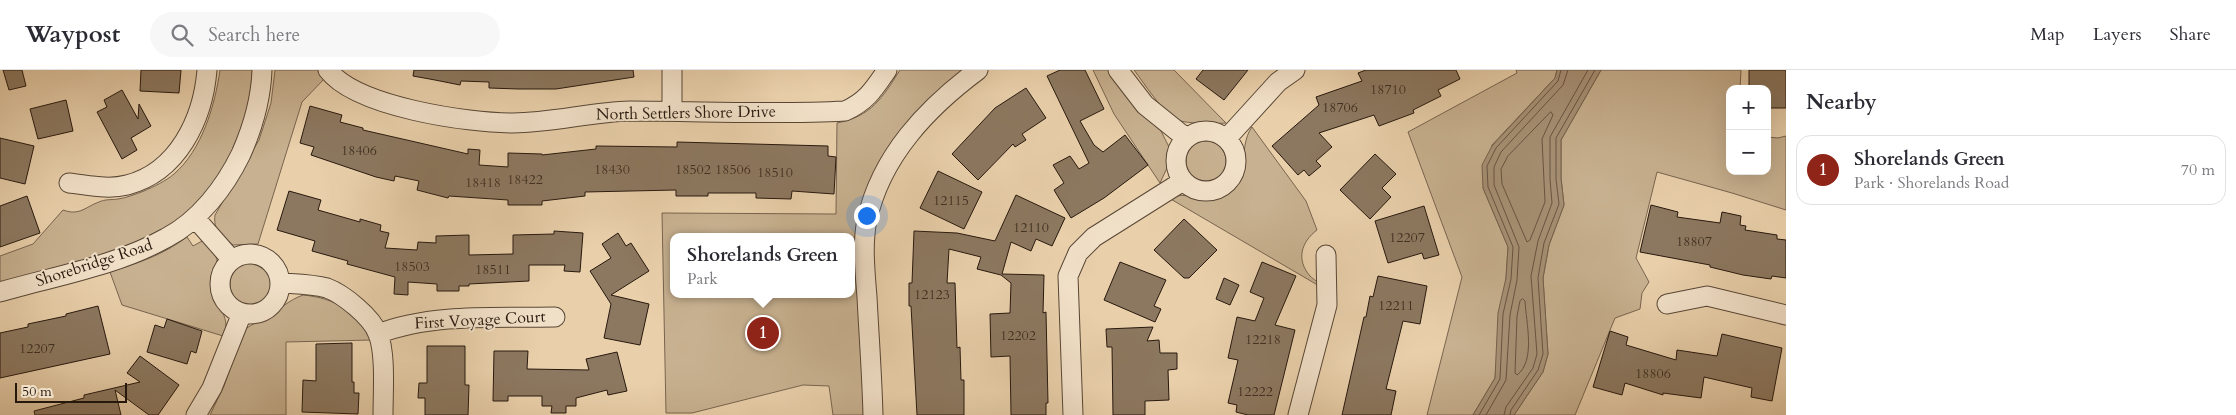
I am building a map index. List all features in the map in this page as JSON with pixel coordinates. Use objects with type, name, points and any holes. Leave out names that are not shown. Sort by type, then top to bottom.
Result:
[{"type":"street","points":[[69,183],[107,187],[126,186],[143,180],[160,170],[184,143],[194,124],[202,100],[207,70]]},
{"type":"street","name":"Shorebridge Road","points":[[0,292],[107,262],[139,250],[167,238],[195,218],[218,191],[236,164],[251,132],[258,107],[262,70]]},
{"type":"street","name":"North Settlers Shore Drive","points":[[328,70],[347,88],[401,107],[452,118],[513,123],[589,114],[672,111],[846,111],[870,96],[887,70]]},
{"type":"street","points":[[672,70],[672,111]]},
{"type":"street","points":[[873,415],[865,264],[867,222],[878,184],[903,142],[930,110],[978,70]]},
{"type":"street","points":[[1118,70],[1145,105],[1186,138]]},
{"type":"street","points":[[1227,138],[1278,82],[1296,70]]},
{"type":"street","points":[[1207,130],[1218,132],[1227,138],[1234,147],[1237,157],[1236,168],[1231,179],[1221,188],[1210,191],[1198,190],[1183,181],[1175,160],[1178,148],[1186,138],[1196,132],[1207,130]]},
{"type":"street","points":[[1073,415],[1068,276],[1078,254],[1094,237],[1183,181]]},
{"type":"street","points":[[195,218],[232,260]]},
{"type":"street","points":[[252,254],[264,257],[276,268],[281,284],[278,296],[272,306],[262,312],[251,314],[242,313],[229,306],[222,296],[220,284],[223,270],[232,260],[241,255],[252,254]]},
{"type":"street","points":[[1298,415],[1327,305],[1326,255]]},
{"type":"street","points":[[281,284],[312,285],[328,289],[348,300],[365,314],[378,334],[382,359],[383,415]]},
{"type":"street","points":[[1667,304],[1706,296],[1786,315]]},
{"type":"street","points":[[196,415],[212,388],[242,313]]},
{"type":"street","name":"First Voyage Court","points":[[378,334],[400,325],[425,320],[555,317]]},
{"type":"shaded area","points":[[220,70],[255,70],[250,116],[223,173],[191,210],[159,236],[0,287],[0,256],[33,244],[63,210],[74,212],[101,201],[131,196],[155,186],[174,174],[184,164],[200,140],[215,98]]},
{"type":"shaded area","points":[[275,70],[321,70],[325,78],[302,102],[258,244],[233,245],[217,229],[215,215],[259,140],[271,103]]},
{"type":"shaded area","points":[[900,70],[967,70],[872,184],[866,415],[833,415],[829,386],[803,385],[692,413],[666,413],[662,213],[836,214],[837,123],[849,120],[868,111],[881,97]]},
{"type":"shaded area","points":[[1093,70],[1111,70],[1147,118],[1161,131],[1169,147],[1167,168],[1160,183],[1114,114]]},
{"type":"shaded area","points":[[1134,70],[1174,70],[1226,123],[1192,123],[1175,119],[1159,103]]},
{"type":"shaded area","points":[[1516,70],[1557,70],[1555,78],[1492,145],[1483,188],[1508,247],[1495,378],[1473,415],[1427,415],[1462,277],[1408,132],[1517,73]]},
{"type":"shaded area","points":[[1601,70],[1741,70],[1740,85],[1726,85],[1726,175],[1771,175],[1771,137],[1786,136],[1786,210],[1657,172],[1636,258],[1649,282],[1642,293],[1640,309],[1615,318],[1575,415],[1514,415],[1543,372],[1548,354],[1543,278],[1549,245],[1564,205],[1561,178],[1561,140]]},
{"type":"shaded area","points":[[1252,127],[1306,201],[1317,230],[1304,246],[1302,252],[1303,264],[1310,276],[1321,287],[1169,198],[1181,195],[1213,198],[1230,192],[1237,185],[1241,176],[1247,136]]},
{"type":"shaded area","points":[[1210,141],[1217,144],[1223,150],[1226,161],[1225,169],[1217,178],[1210,181],[1202,181],[1195,178],[1187,169],[1186,157],[1189,150],[1198,142]]},
{"type":"shaded area","points":[[187,237],[193,246],[202,241],[217,259],[214,291],[226,324],[223,336],[122,305],[110,272],[159,254]]},
{"type":"shaded area","points":[[255,263],[263,266],[269,272],[272,284],[269,296],[263,302],[247,305],[239,302],[233,296],[230,280],[233,272],[239,266]]},
{"type":"shaded area","points":[[303,295],[325,299],[344,308],[359,321],[372,340],[286,342],[286,415],[210,415],[224,386],[243,331],[268,317],[293,299]]},
{"type":"water","points":[[1557,70],[1601,70],[1561,140],[1561,178],[1564,205],[1549,245],[1543,278],[1548,354],[1543,372],[1514,415],[1473,415],[1495,378],[1498,313],[1506,278],[1508,247],[1483,188],[1482,165],[1492,146],[1555,78]]},
{"type":"building","points":[[3,70],[22,70],[26,86],[9,90]]},
{"type":"building","points":[[141,70],[181,70],[179,93],[140,91]]},
{"type":"building","points":[[414,70],[633,70],[634,77],[556,89],[518,89],[489,88],[489,82],[461,81],[460,85],[413,76]]},
{"type":"building","points":[[1060,70],[1085,70],[1104,109],[1080,121],[1094,145],[1103,152],[1125,135],[1148,165],[1104,198],[1071,218],[1054,190],[1064,183],[1053,165],[1070,156],[1079,169],[1089,163],[1047,76]]},
{"type":"building","points":[[1203,70],[1248,70],[1224,100],[1196,79]]},
{"type":"building","points":[[1366,70],[1456,70],[1460,79],[1438,90],[1441,96],[1413,110],[1414,113],[1379,126],[1374,115],[1319,133],[1332,147],[1316,161],[1321,166],[1309,176],[1304,170],[1298,175],[1272,146],[1319,105],[1316,97],[1362,81],[1358,73]]},
{"type":"building","points":[[1749,70],[1786,70],[1786,108],[1771,108],[1771,85],[1749,85]]},
{"type":"building","points":[[1026,88],[1046,118],[1022,134],[1026,140],[1015,147],[1013,144],[978,180],[952,154],[995,108]]},
{"type":"building","points":[[122,90],[138,119],[139,104],[151,126],[131,138],[137,150],[122,159],[97,112],[107,107],[104,100]]},
{"type":"building","points":[[66,100],[73,131],[38,139],[30,109]]},
{"type":"building","points":[[310,106],[342,115],[340,122],[363,128],[363,130],[468,154],[468,149],[480,150],[479,165],[508,167],[508,153],[542,155],[596,149],[596,146],[677,147],[677,142],[828,146],[828,156],[836,157],[834,194],[792,191],[791,199],[756,198],[756,193],[708,193],[708,196],[676,196],[676,190],[585,192],[585,196],[542,201],[542,205],[508,205],[508,200],[449,196],[448,198],[417,190],[419,181],[395,176],[394,181],[376,177],[311,155],[314,147],[300,143]]},
{"type":"building","points":[[0,138],[34,146],[25,184],[0,178]]},
{"type":"building","points":[[1375,154],[1396,174],[1382,188],[1391,197],[1370,219],[1340,190]]},
{"type":"building","points":[[938,171],[982,192],[964,229],[920,208]]},
{"type":"building","points":[[289,191],[321,200],[318,210],[360,222],[360,219],[381,225],[380,231],[389,233],[385,248],[417,250],[418,242],[436,243],[436,236],[469,235],[469,255],[513,254],[513,235],[554,234],[554,231],[583,233],[580,272],[564,271],[565,265],[529,265],[529,281],[469,284],[469,286],[459,286],[459,291],[437,291],[437,284],[408,282],[408,295],[394,294],[395,277],[347,264],[348,261],[312,251],[315,241],[277,230]]},
{"type":"building","points":[[1016,195],[1065,218],[1052,246],[1036,239],[1031,251],[1011,242],[1002,274],[1044,275],[1043,313],[1046,312],[1048,403],[1046,403],[1046,415],[1011,415],[1010,356],[991,357],[990,314],[1010,313],[1011,283],[1001,275],[977,269],[981,257],[949,249],[947,283],[955,283],[957,348],[960,347],[961,380],[964,380],[964,415],[917,415],[911,306],[909,306],[909,283],[912,283],[914,231],[957,233],[995,241]]},
{"type":"building","points":[[27,196],[40,233],[0,247],[0,206]]},
{"type":"building","points":[[1651,205],[1678,212],[1677,217],[1720,223],[1722,212],[1741,216],[1740,225],[1746,226],[1745,230],[1777,235],[1777,239],[1786,240],[1786,278],[1772,276],[1771,279],[1743,275],[1710,267],[1710,265],[1640,252]]},
{"type":"building","points":[[1424,206],[1439,255],[1424,259],[1422,253],[1388,263],[1375,221]]},
{"type":"building","points":[[1184,219],[1217,250],[1189,278],[1184,278],[1154,250]]},
{"type":"building","points":[[618,233],[626,246],[631,243],[649,271],[611,295],[649,304],[640,345],[604,338],[611,304],[590,271],[611,258],[602,244]]},
{"type":"building","points":[[1120,262],[1166,280],[1154,306],[1161,309],[1155,322],[1104,300]]},
{"type":"building","points":[[1262,262],[1296,276],[1275,325],[1295,330],[1274,415],[1248,415],[1236,412],[1237,405],[1228,403],[1238,360],[1228,358],[1237,317],[1255,321],[1264,298],[1250,292]]},
{"type":"building","points":[[1378,276],[1427,286],[1420,324],[1403,321],[1386,389],[1396,391],[1391,415],[1342,415],[1364,317],[1366,317],[1370,296],[1373,297]]},
{"type":"building","points":[[1224,278],[1239,285],[1230,305],[1216,299]]},
{"type":"building","points":[[98,306],[110,354],[0,378],[0,333],[28,327],[28,324],[66,316],[66,314]]},
{"type":"building","points":[[167,319],[202,331],[196,353],[191,351],[187,364],[147,352],[155,325],[164,328]]},
{"type":"building","points":[[1153,327],[1147,341],[1159,340],[1160,353],[1177,353],[1177,369],[1168,370],[1169,400],[1145,401],[1145,415],[1113,415],[1112,347],[1107,347],[1106,329]]},
{"type":"building","points":[[1610,331],[1628,337],[1626,345],[1676,360],[1677,350],[1717,356],[1722,334],[1782,348],[1772,401],[1751,397],[1752,388],[1704,377],[1701,398],[1663,393],[1663,395],[1625,383],[1622,395],[1593,387]]},
{"type":"building","points":[[352,343],[352,382],[354,382],[354,393],[359,393],[358,414],[302,412],[303,380],[316,381],[316,344]]},
{"type":"building","points":[[427,346],[465,346],[465,385],[469,385],[468,415],[425,415],[425,398],[418,398],[419,383],[427,383]]},
{"type":"building","points":[[494,351],[528,351],[527,369],[589,370],[586,359],[617,352],[627,391],[608,395],[607,390],[576,398],[576,406],[566,406],[566,413],[551,413],[552,406],[542,406],[542,396],[508,396],[508,401],[493,401]]},
{"type":"building","points":[[140,356],[179,385],[158,415],[149,415],[115,390],[121,415],[35,415],[34,411],[84,398],[84,395],[140,382],[127,373]]},
{"type":"place","name":"Shorelands Green","points":[[763,333]]}]
